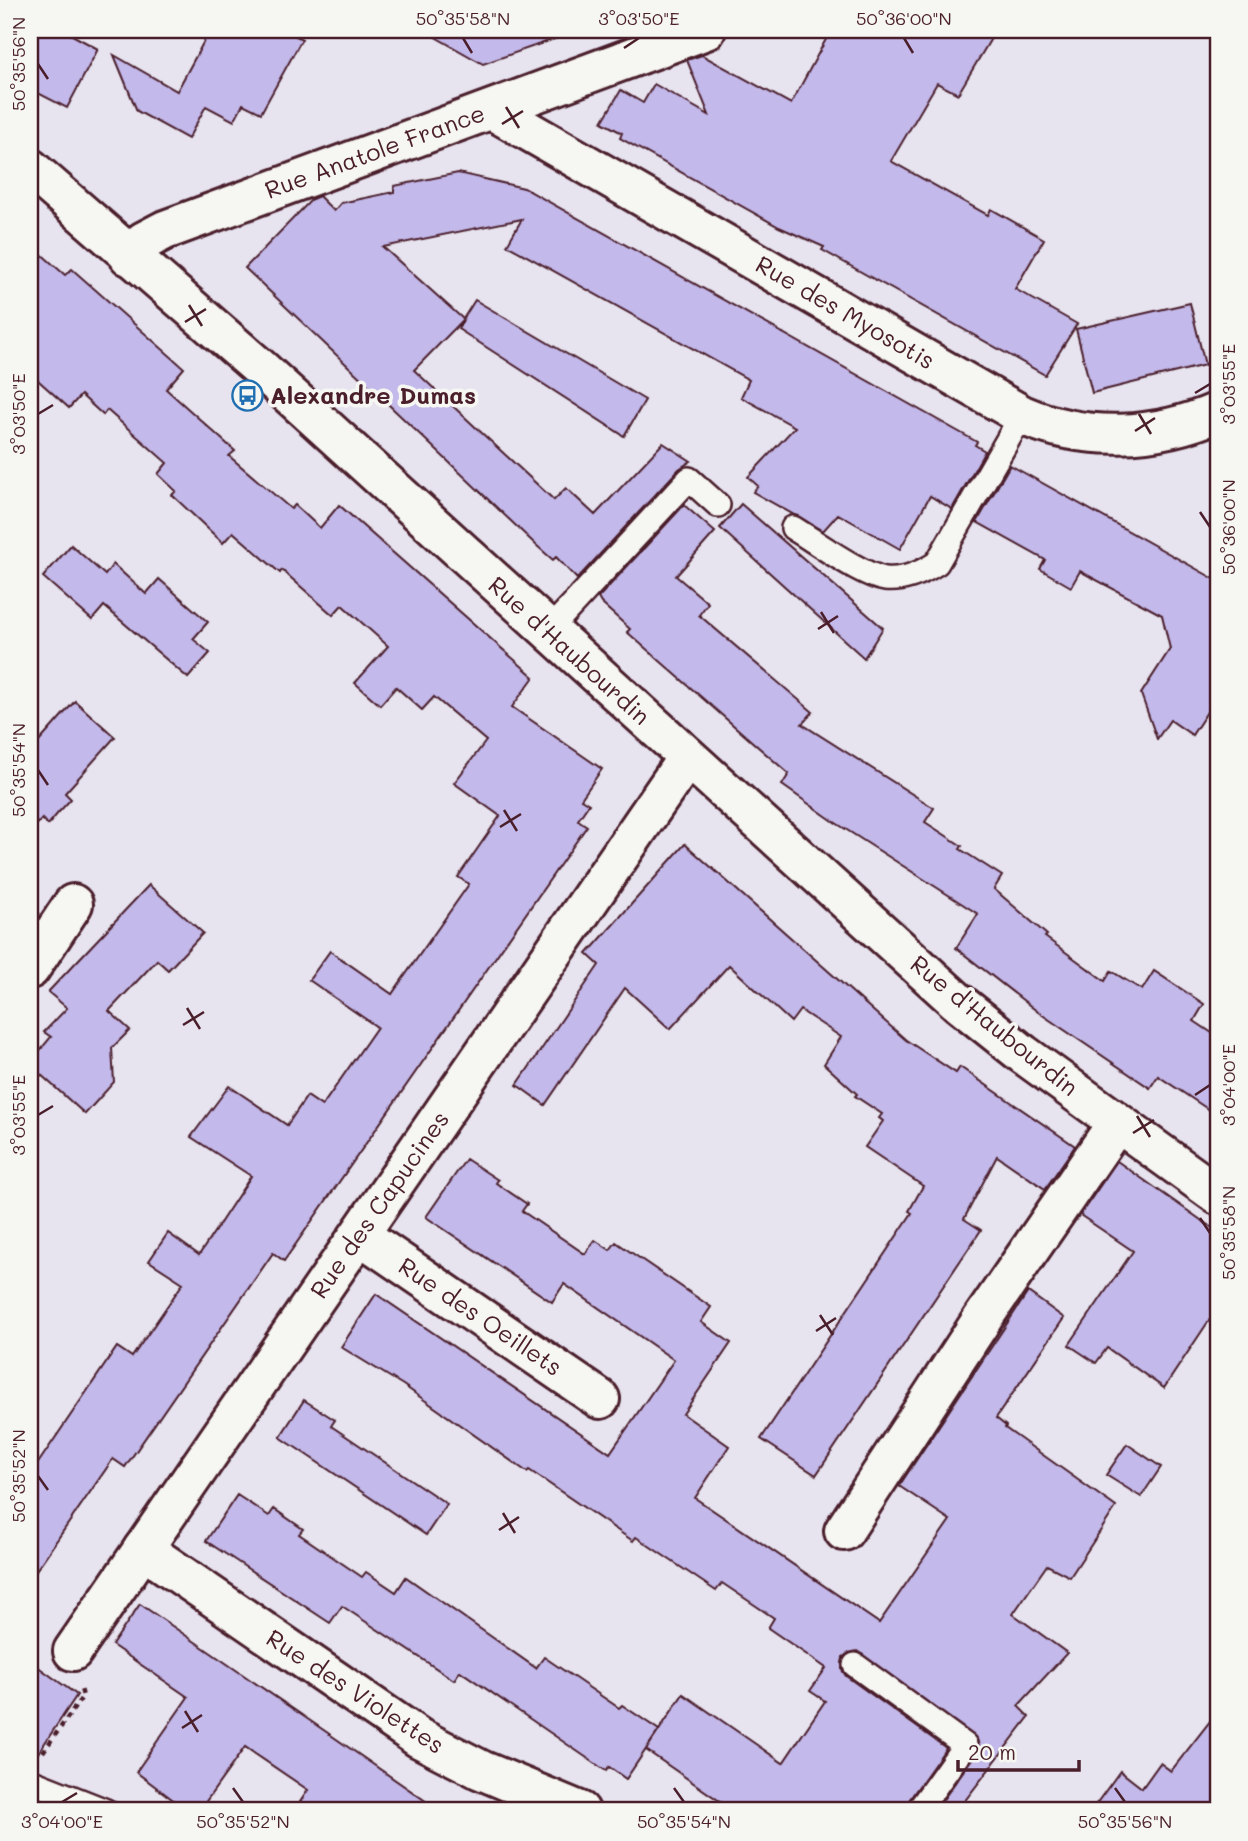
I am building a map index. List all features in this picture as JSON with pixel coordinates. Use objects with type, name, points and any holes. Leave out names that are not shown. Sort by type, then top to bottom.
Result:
[{"type":"street","name":"Rue Anatole France","points":[[129,256],[144,241],[165,230],[706,30]]},
{"type":"street","name":"Rue des Myosotis","points":[[492,110],[1022,415],[1066,430],[1094,435],[1118,435],[1178,425],[1218,412]]},
{"type":"street","name":"Rue d'Haubourdin","points":[[30,168],[260,368],[970,1012],[1023,1054],[1218,1195]]},
{"type":"street","name":"Rue des Capucines","points":[[73,1651],[687,758]]},
{"type":"street","points":[[30,969],[74,904]]},
{"type":"street","points":[[844,1531],[983,1318],[1117,1123]]},
{"type":"street","name":"Rue des Oeillets","points":[[360,1235],[600,1399]]},
{"type":"street","name":"Rue des Violettes","points":[[142,1549],[419,1738],[481,1770],[580,1811]]},
{"type":"lane","points":[[793,528],[871,574],[887,579],[925,571],[937,563],[1022,415]]},
{"type":"lane","points":[[548,631],[689,479],[718,505]]},
{"type":"lane","points":[[855,1665],[965,1745],[918,1811]]},
{"type":"lane","points":[[34,1771],[106,1811]]},
{"type":"path","points":[[34,1771],[83,1696],[73,1651]]},
{"type":"building","points":[[30,30],[63,30],[98,49],[67,108],[30,89]]},
{"type":"building","points":[[210,30],[285,30],[302,39],[261,113],[243,104],[234,121],[206,106],[188,139],[137,111],[114,55],[177,91]]},
{"type":"building","points":[[423,30],[565,30],[566,35],[483,64]]},
{"type":"building","points":[[831,30],[996,30],[958,94],[937,83],[891,161],[988,215],[991,209],[1044,239],[1015,289],[1077,324],[1045,375],[822,250],[824,247],[779,227],[620,138],[622,133],[602,122],[621,90],[643,103],[654,84],[709,115],[687,60],[702,55],[791,104]]},
{"type":"building","points":[[458,173],[524,188],[977,442],[975,445],[985,451],[952,509],[930,496],[900,549],[838,514],[823,531],[753,492],[758,486],[748,477],[795,427],[741,397],[749,380],[507,245],[522,219],[383,247],[463,319],[475,300],[645,400],[624,436],[458,329],[463,320],[414,370],[554,500],[566,488],[595,515],[663,443],[691,461],[679,469],[577,579],[556,557],[553,560],[536,545],[245,268],[312,199],[319,196],[334,211],[341,203],[394,192],[394,186]]},
{"type":"building","points":[[30,244],[65,275],[72,269],[184,368],[166,389],[235,451],[229,456],[291,509],[295,505],[320,528],[339,505],[534,677],[512,707],[602,769],[581,799],[589,804],[578,820],[587,826],[284,1261],[273,1253],[125,1467],[113,1459],[30,1579],[30,1475],[117,1347],[132,1357],[183,1283],[149,1261],[168,1233],[199,1255],[251,1176],[191,1137],[229,1086],[287,1125],[307,1096],[322,1106],[377,1027],[309,980],[330,951],[392,994],[469,884],[458,877],[500,816],[454,783],[486,741],[434,697],[422,710],[396,687],[380,705],[355,683],[388,646],[342,605],[333,615],[233,532],[223,543],[172,495],[176,491],[158,474],[167,463],[107,410],[103,415],[81,395],[69,408],[30,373]]},
{"type":"building","points":[[1190,303],[1205,365],[1092,393],[1076,329]]},
{"type":"building","points":[[1010,465],[1218,581],[1218,695],[1192,735],[1170,720],[1157,739],[1141,694],[1170,649],[1162,615],[1080,571],[1071,587],[1040,569],[1045,560],[977,522]]},
{"type":"building","points":[[741,504],[883,628],[864,658],[720,528]]},
{"type":"building","points":[[684,505],[715,532],[676,576],[708,603],[699,615],[813,712],[802,724],[934,808],[925,822],[1002,876],[994,889],[1047,935],[1045,937],[1105,981],[1111,971],[1142,990],[1154,971],[1204,1004],[1194,1021],[1218,1037],[1218,1116],[1158,1076],[1150,1088],[1038,1012],[956,948],[978,914],[782,785],[789,774],[627,632],[630,629],[601,603],[598,598]]},
{"type":"building","points":[[71,545],[105,575],[113,564],[146,594],[159,579],[208,622],[193,639],[210,653],[188,678],[104,606],[92,620],[43,577]]},
{"type":"building","points":[[75,701],[115,737],[65,793],[71,799],[48,825],[42,819],[30,832],[30,752]]},
{"type":"building","points":[[685,844],[906,1040],[956,1073],[960,1067],[1075,1146],[1045,1189],[997,1156],[964,1219],[981,1230],[816,1475],[761,1439],[912,1213],[909,1211],[923,1186],[865,1147],[883,1121],[879,1118],[882,1114],[855,1096],[857,1094],[824,1064],[841,1037],[800,1010],[791,1022],[729,965],[670,1029],[625,988],[545,1105],[517,1085],[599,965],[587,954]]},
{"type":"building","points":[[149,885],[203,933],[168,970],[157,960],[109,1011],[130,1030],[112,1048],[114,1082],[85,1114],[30,1065],[51,1037],[44,1032],[67,1008],[48,992]]},
{"type":"building","points":[[466,1159],[527,1204],[522,1211],[585,1254],[595,1240],[610,1250],[616,1242],[711,1307],[701,1322],[731,1343],[683,1414],[729,1446],[695,1498],[879,1623],[950,1520],[899,1486],[1028,1292],[1064,1318],[996,1418],[1005,1428],[1116,1507],[1070,1577],[1047,1565],[1013,1614],[1067,1653],[1018,1706],[1029,1717],[957,1811],[935,1811],[976,1753],[979,1746],[977,1739],[857,1651],[843,1657],[842,1670],[846,1676],[946,1748],[904,1811],[734,1811],[646,1750],[683,1694],[783,1763],[825,1701],[810,1691],[826,1668],[768,1628],[774,1618],[722,1583],[716,1591],[636,1537],[633,1541],[529,1470],[527,1472],[403,1385],[341,1347],[376,1294],[610,1453],[674,1360],[564,1284],[552,1302],[426,1217]]},
{"type":"building","points":[[1117,1161],[1218,1232],[1218,1307],[1164,1388],[1107,1348],[1096,1363],[1069,1345],[1133,1251],[1080,1215]]},
{"type":"building","points":[[304,1400],[335,1420],[331,1426],[447,1504],[426,1535],[280,1437]]},
{"type":"building","points":[[1127,1444],[1161,1467],[1141,1497],[1106,1475]]},
{"type":"building","points":[[237,1495],[269,1516],[274,1509],[303,1529],[299,1534],[362,1577],[366,1572],[396,1592],[406,1577],[536,1668],[544,1657],[619,1708],[622,1705],[659,1730],[626,1779],[609,1767],[606,1771],[460,1671],[454,1680],[342,1606],[330,1623],[206,1541]]},
{"type":"building","points":[[140,1604],[440,1811],[294,1811],[308,1790],[245,1747],[199,1811],[188,1811],[136,1772],[188,1697],[112,1645]]},
{"type":"building","points":[[30,1661],[77,1695],[30,1765]]},
{"type":"building","points":[[1218,1711],[1218,1797],[1207,1811],[1091,1811],[1120,1771],[1142,1788],[1160,1763],[1171,1771]]},
{"type":"place","name":"Alexandre Dumas","points":[[247,396]]}]
